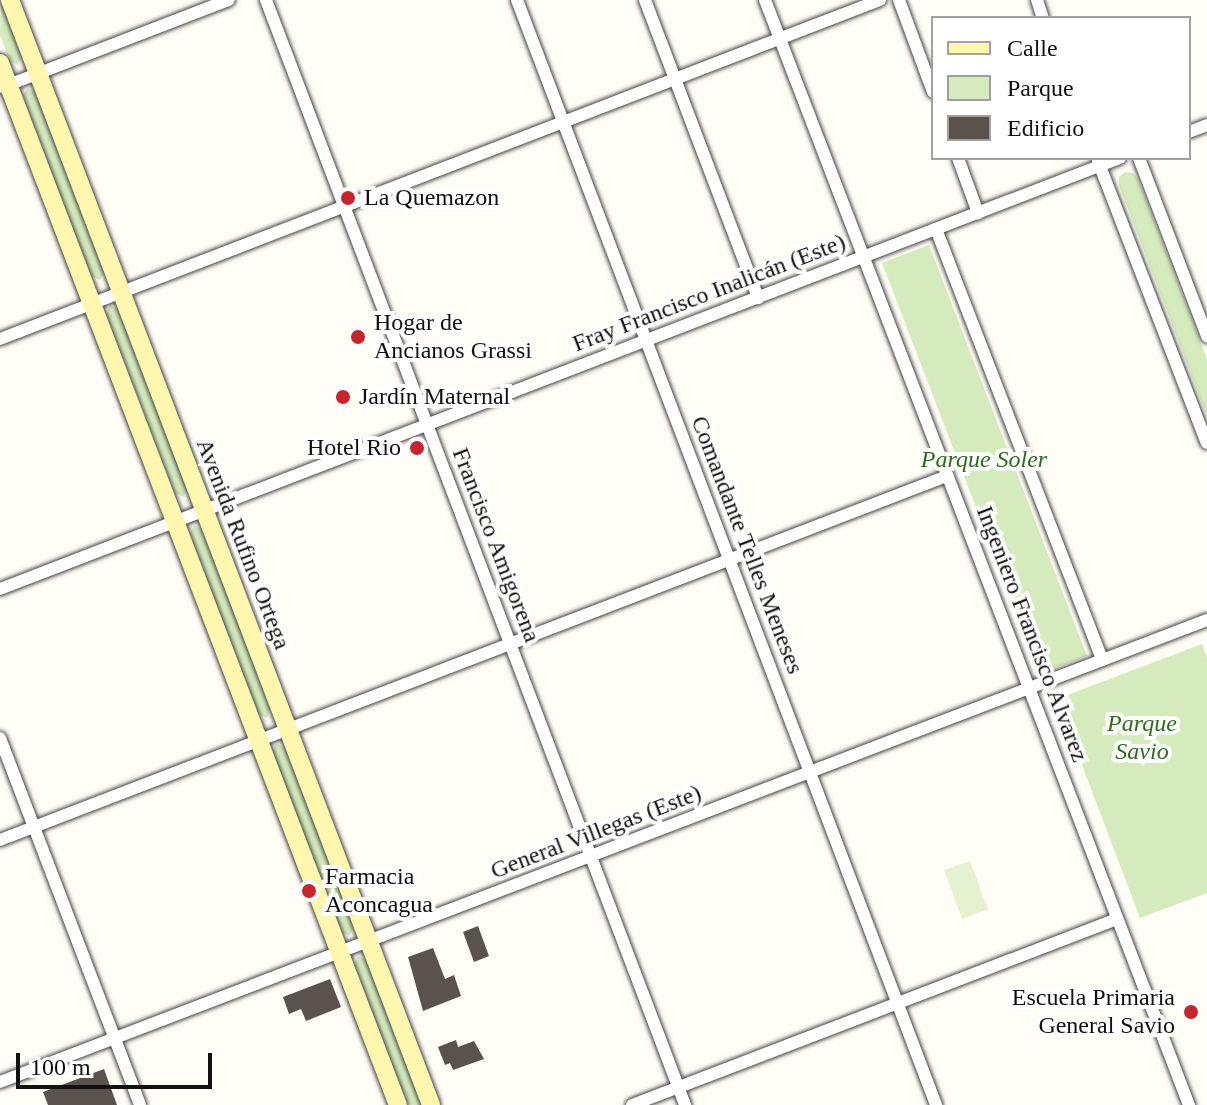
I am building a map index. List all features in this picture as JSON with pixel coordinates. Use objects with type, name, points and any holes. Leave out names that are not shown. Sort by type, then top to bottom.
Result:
[{"type":"main road","name":"Avenida Rufino Ortega","points":[[10,0],[431,1105]]},
{"type":"main road","points":[[0,63],[4,86],[92,304],[398,1105]]},
{"type":"street","points":[[4,86],[229,0]]},
{"type":"street","name":"Francisco Amigorena","points":[[266,0],[685,1105]]},
{"type":"street","name":"Comandante Telles Meneses","points":[[517,0],[936,1105]]},
{"type":"street","points":[[645,0],[758,298]]},
{"type":"street","name":"Ingeniero Francisco Alvarez","points":[[765,0],[1189,1105]]},
{"type":"street","points":[[0,339],[880,0]]},
{"type":"street","points":[[899,0],[931,87]]},
{"type":"street","points":[[959,160],[978,213]]},
{"type":"street","points":[[1140,160],[1207,336]]},
{"type":"street","points":[[1099,162],[1207,443]]},
{"type":"street","name":"Fray Francisco Inalicán (Este)","points":[[0,589],[978,213],[1099,162]]},
{"type":"street","points":[[936,229],[1102,660]]},
{"type":"street","points":[[0,840],[947,476]]},
{"type":"street","name":"General Villegas (Este)","points":[[0,1082],[1207,620]]},
{"type":"street","points":[[0,738],[140,1105]]},
{"type":"street","points":[[632,1105],[1117,919]]},
{"type":"green space","points":[[1,0],[22,57],[18,65],[10,61],[0,35]]},
{"type":"green space","points":[[27,88],[35,92],[104,272],[100,280],[91,276],[23,96]]},
{"type":"green space","points":[[1125,172],[1133,173],[1138,179],[1207,359],[1207,416],[1119,185],[1119,177]]},
{"type":"green space","name":"Parque Soler","points":[[929,245],[1087,656],[1040,674],[882,263]]},
{"type":"green space","points":[[110,305],[118,309],[187,489],[183,497],[175,493],[106,313]]},
{"type":"green space","points":[[194,525],[202,530],[271,709],[267,718],[258,714],[190,534]]},
{"type":"green space","name":"Parque Savio","points":[[1202,644],[1207,658],[1207,893],[1140,918],[1057,699]]},
{"type":"green space","points":[[276,743],[285,748],[354,928],[349,936],[341,932],[272,752]]},
{"type":"green space","points":[[970,861],[988,909],[962,919],[944,870]]},
{"type":"green space","points":[[358,956],[366,960],[422,1105],[408,1105],[354,964]]},
{"type":"building","points":[[478,926],[489,956],[474,962],[463,932]]},
{"type":"building","points":[[433,948],[445,979],[454,975],[461,996],[423,1011],[408,957]]},
{"type":"building","points":[[330,979],[341,1007],[306,1021],[301,1009],[289,1014],[283,997]]},
{"type":"building","points":[[456,1040],[458,1047],[474,1041],[484,1059],[453,1070],[450,1063],[445,1065],[438,1047]]},
{"type":"building","points":[[104,1069],[117,1105],[48,1105],[43,1092]]},
{"type":"place","name":"La Quemazon","points":[[348,198]]},
{"type":"place","name":"Hogar de Ancianos Grassi","points":[[358,337]]},
{"type":"place","name":"Jardín Maternal","points":[[343,397]]},
{"type":"place","name":"Hotel Rio","points":[[417,448]]},
{"type":"place","name":"Farmacia Aconcagua","points":[[309,891]]},
{"type":"place","name":"Escuela Primaria General Savio","points":[[1191,1012]]}]
